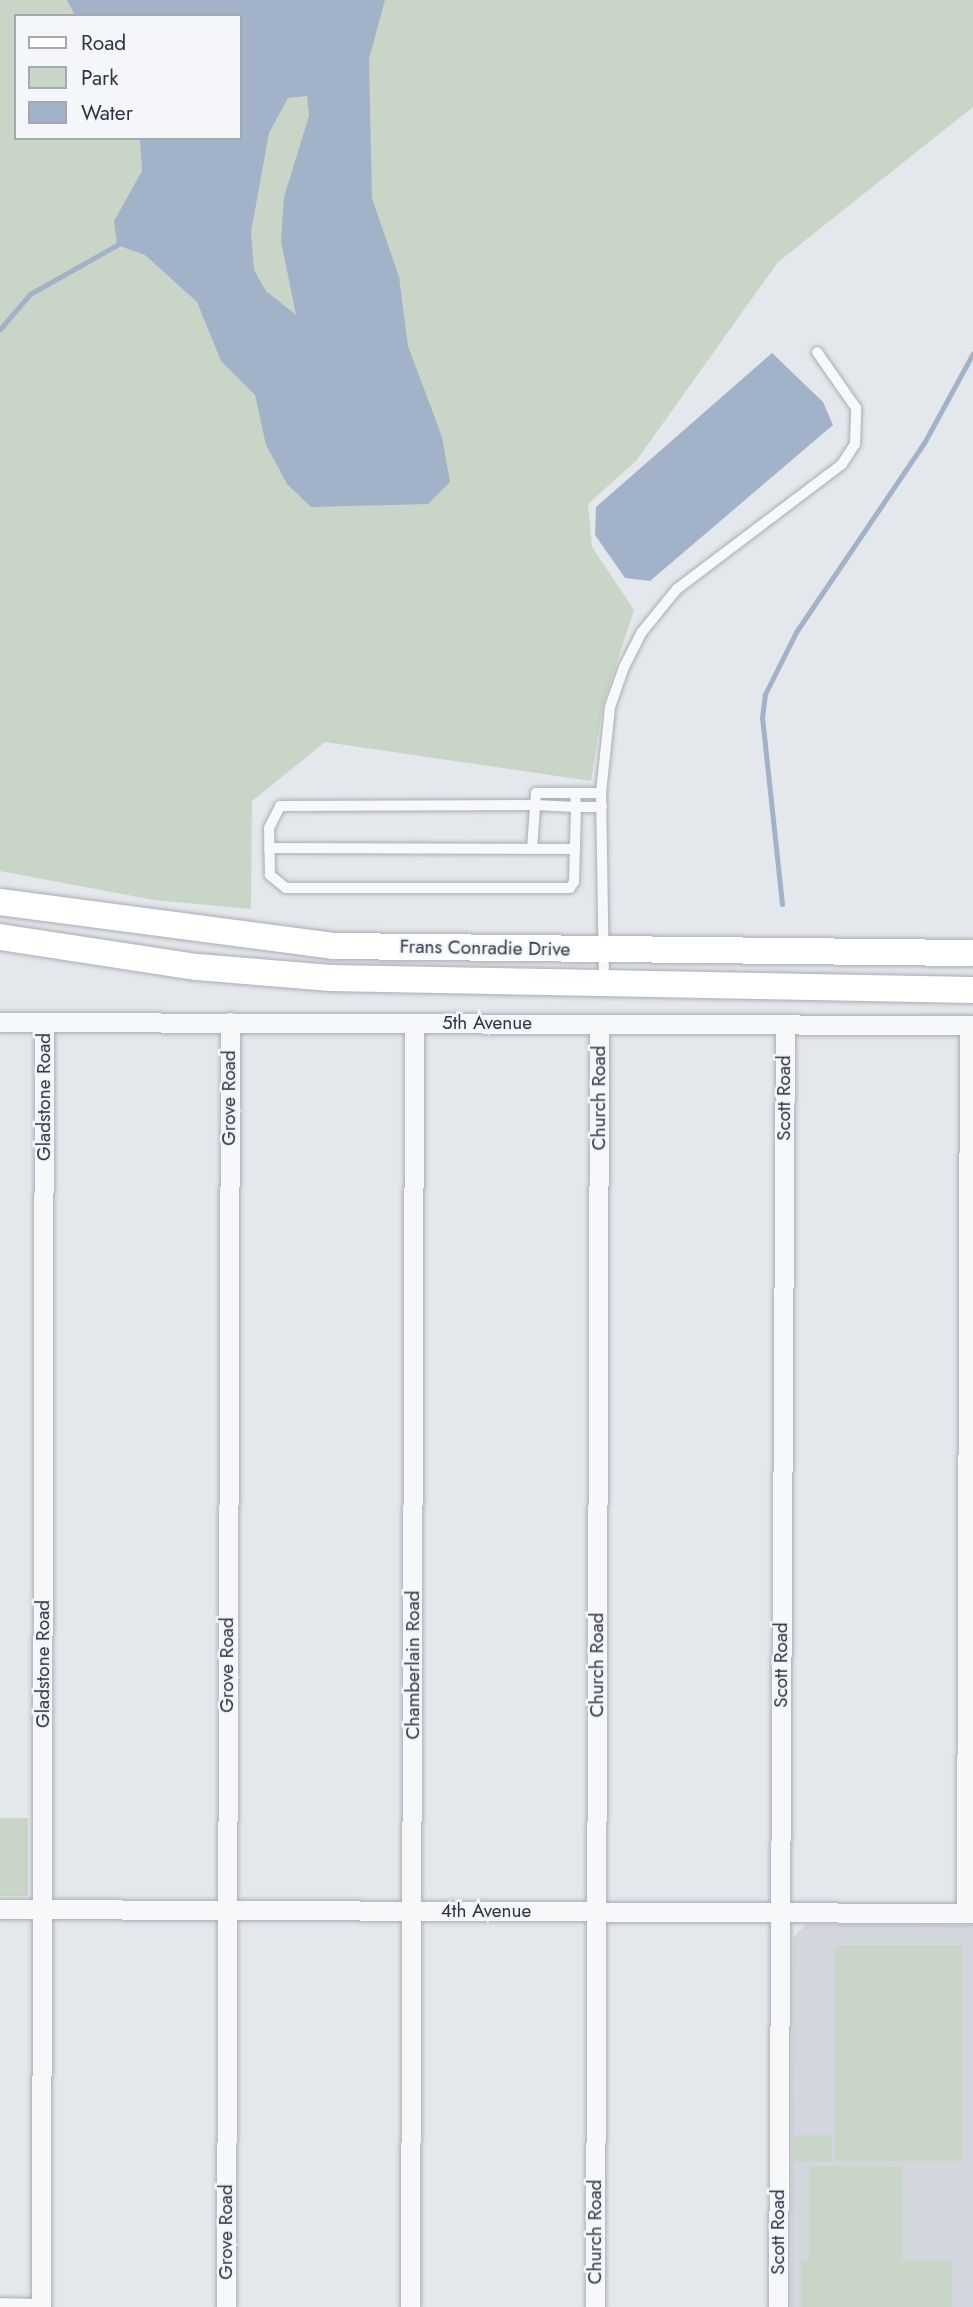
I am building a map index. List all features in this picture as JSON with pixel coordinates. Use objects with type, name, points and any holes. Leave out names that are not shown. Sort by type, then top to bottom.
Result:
[{"type":"main road","name":"Frans Conradie Drive","points":[[0,902],[333,946],[973,953]]},
{"type":"main road","name":"Frans Conradie Drive","points":[[0,937],[197,967],[331,978],[973,990]]},
{"type":"street","name":"5th Avenue","points":[[0,1022],[971,1025]]},
{"type":"street","name":"Gladstone Road","points":[[41,2306],[44,1022]]},
{"type":"street","name":"Grove Road","points":[[226,2307],[230,1022]]},
{"type":"street","name":"Chamberlain Road","points":[[410,2307],[414,1023]]},
{"type":"street","name":"Church Road","points":[[595,2307],[599,1024]]},
{"type":"street","name":"Scott Road","points":[[778,2307],[785,1024]]},
{"type":"street","points":[[970,1913],[971,1025]]},
{"type":"street","name":"4th Avenue","points":[[0,1909],[970,1913]]},
{"type":"lane","points":[[604,983],[601,793],[611,707],[642,632],[677,589],[842,464],[855,444],[856,408],[817,352]]},
{"type":"lane","points":[[532,849],[536,793],[601,793]]},
{"type":"lane","points":[[575,793],[576,807],[575,849],[570,888],[280,887],[270,875],[272,813],[280,806],[535,805],[576,807],[602,807]]},
{"type":"lane","points":[[269,848],[575,849]]},
{"type":"lane","points":[[0,2304],[41,2306]]},
{"type":"shaded area","points":[[806,1924],[973,1925],[973,2307],[791,2307],[793,1938]]},
{"type":"green space","points":[[0,0],[973,0],[973,107],[778,262],[636,461],[588,504],[592,547],[634,610],[603,705],[591,781],[325,742],[252,801],[251,909],[154,900],[0,871]]},
{"type":"green space","points":[[0,1818],[28,1818],[28,1896],[0,1896]]},
{"type":"green space","points":[[835,1946],[962,1946],[962,2161],[835,2161]]},
{"type":"green space","points":[[794,2135],[832,2135],[832,2162],[794,2162]]},
{"type":"green space","points":[[809,2166],[902,2167],[902,2260],[952,2260],[952,2307],[801,2307],[801,2260],[809,2259]]},
{"type":"water","points":[[67,0],[385,0],[369,59],[372,198],[399,277],[408,346],[442,437],[450,482],[428,504],[311,507],[287,484],[266,445],[255,395],[221,361],[197,302],[145,255],[117,245],[114,221],[142,171],[140,140],[242,140],[242,14],[74,14]],"holes":[[[307,96],[309,116],[284,197],[281,241],[296,315],[266,291],[254,270],[251,232],[269,133],[288,98]]]},
{"type":"water","points":[[772,353],[823,402],[833,425],[650,581],[625,578],[595,535],[596,507]]},
{"type":"waterway","points":[[0,329],[30,294],[117,245]]},
{"type":"waterway","points":[[782,904],[762,718],[765,694],[796,632],[924,443],[973,353]]}]
